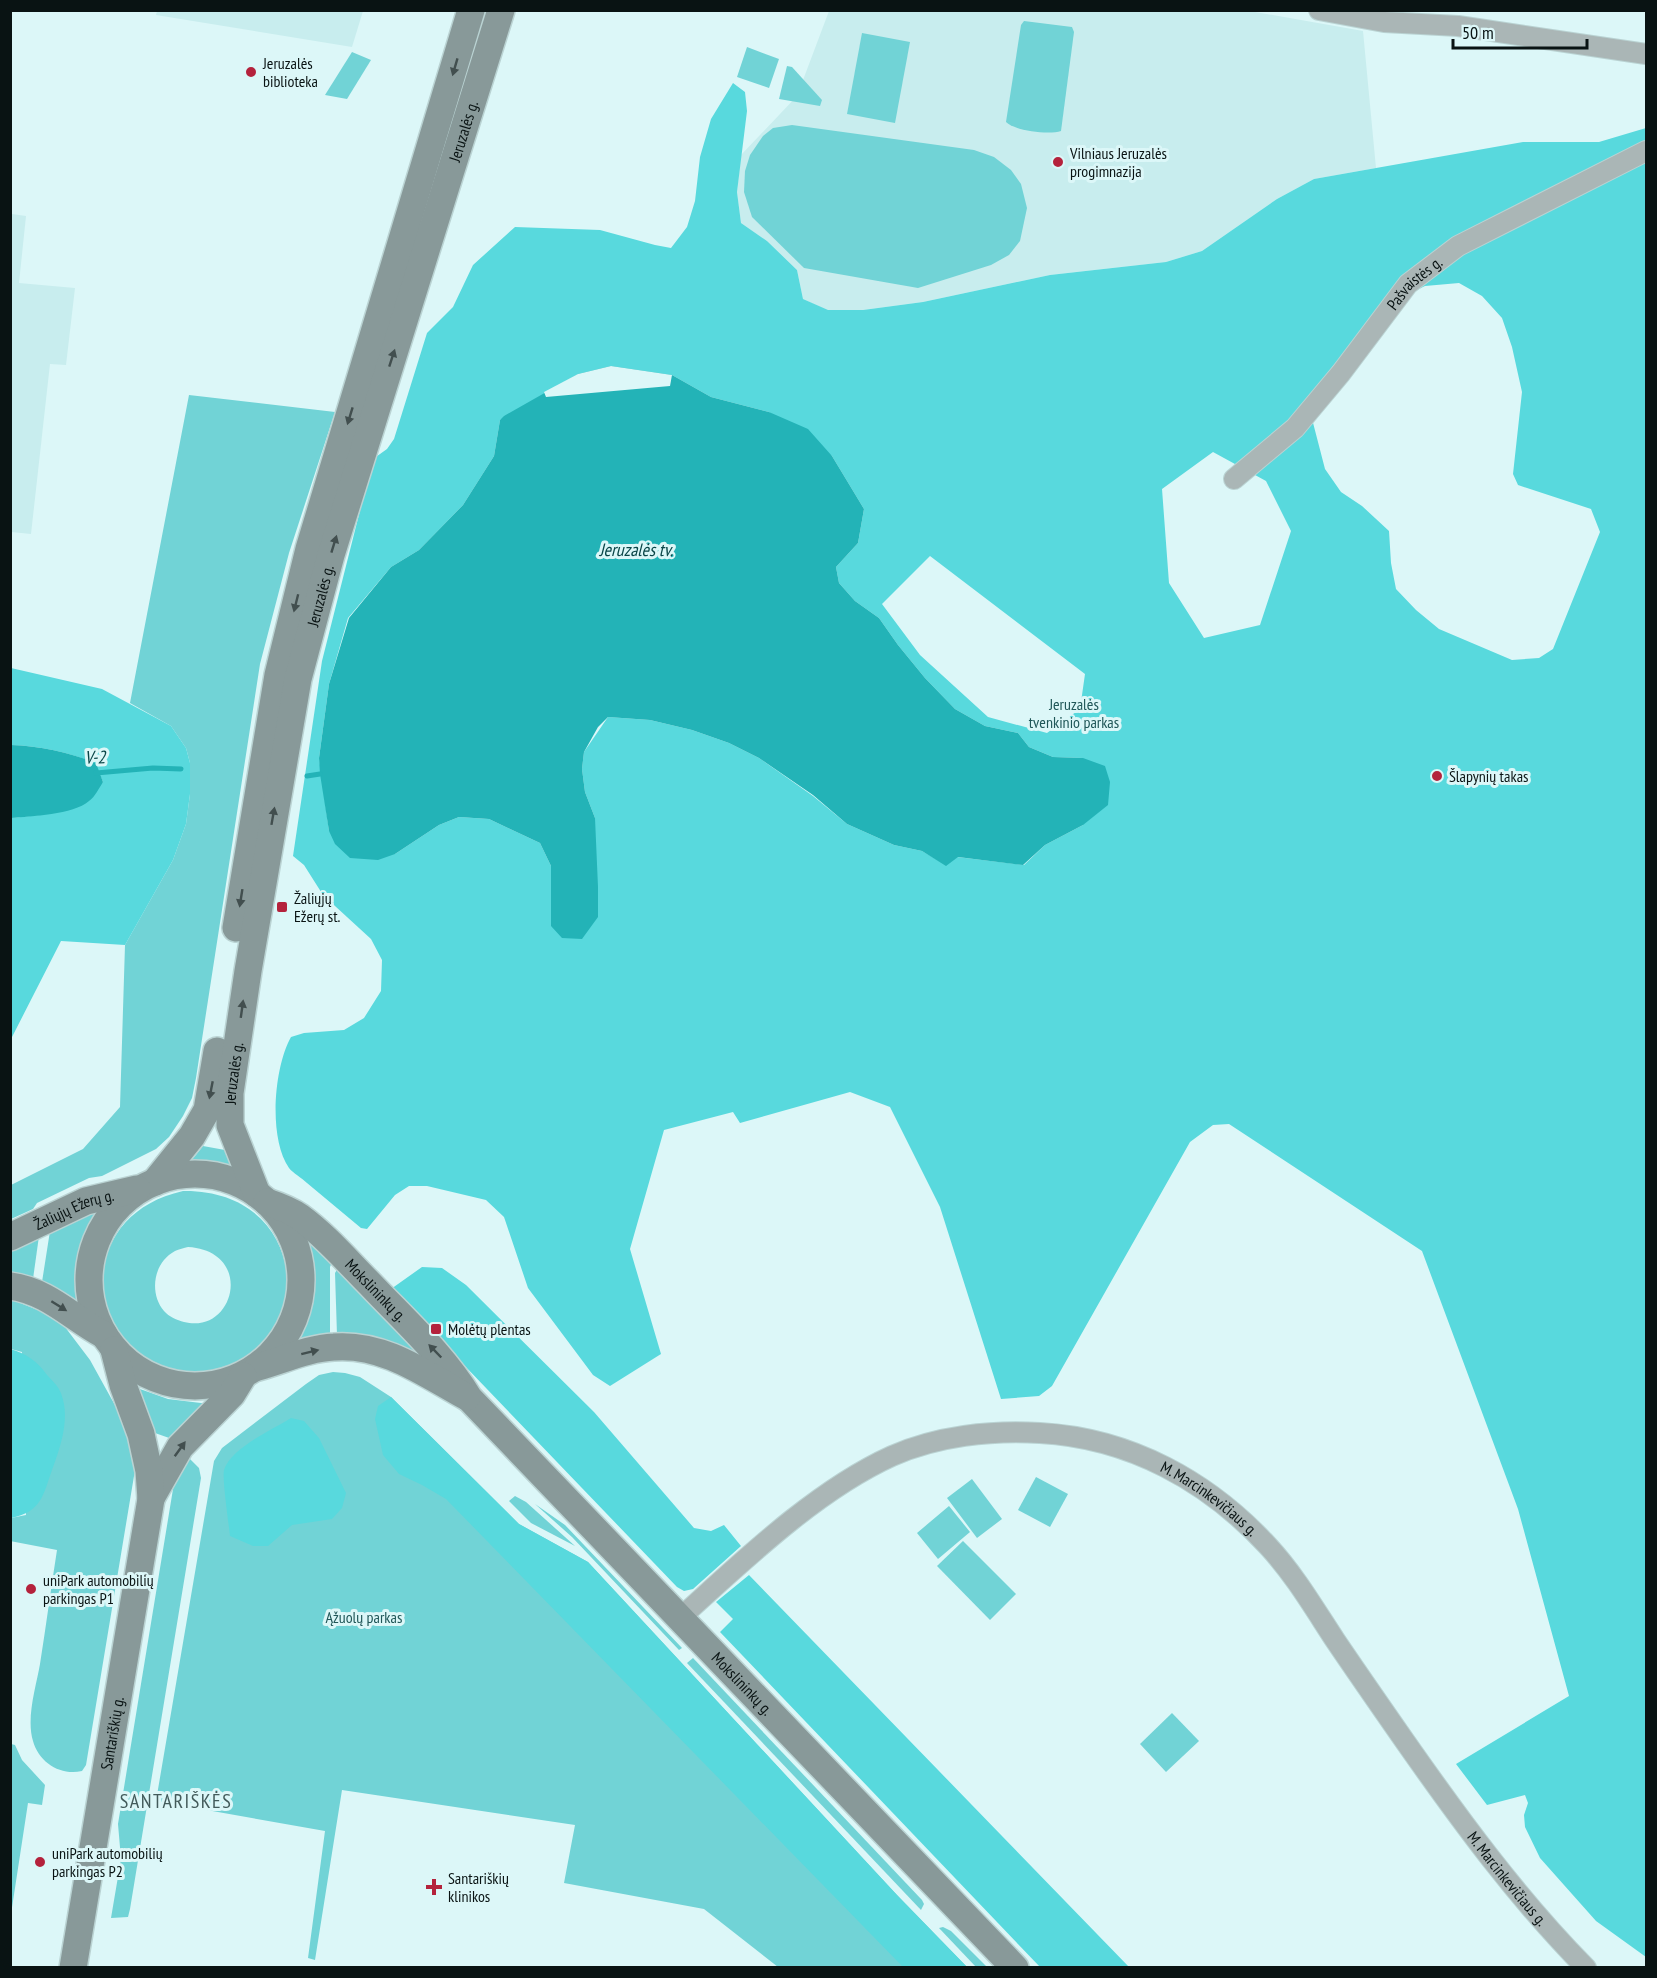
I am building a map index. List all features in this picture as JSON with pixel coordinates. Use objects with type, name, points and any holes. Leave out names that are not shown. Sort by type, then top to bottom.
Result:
[{"type":"main road","name":"Jeruzalės g.","points":[[148,1185],[192,1136],[207,1110],[278,675],[309,549],[471,10]]},
{"type":"main road","name":"Jeruzalės g.","points":[[262,1198],[230,1125],[230,1093],[248,971],[298,680],[331,555],[501,10]]},
{"type":"main road","points":[[10,1286],[37,1293],[60,1305],[109,1342],[131,1366],[152,1378],[174,1385],[197,1387],[221,1384],[249,1372],[275,1351],[288,1332],[297,1310],[301,1287],[300,1263],[294,1241],[283,1220],[262,1198],[238,1183],[197,1174],[175,1176],[148,1185],[122,1203],[106,1221],[95,1242],[90,1266],[89,1290],[94,1314],[109,1342]]},
{"type":"main road","name":"Žaliųjų Ežerų g.","points":[[10,1237],[86,1201],[148,1185]]},
{"type":"main road","name":"Mokslininkų g.","points":[[262,1198],[286,1208],[314,1228],[441,1357],[469,1398],[1015,1968]]},
{"type":"main road","name":"Santariškių g.","points":[[73,1968],[151,1499],[149,1471],[141,1434],[109,1342]]},
{"type":"main road","name":"Mokslininkų g.","points":[[249,1372],[318,1350],[334,1347],[359,1347],[378,1351],[397,1359],[469,1398]]},
{"type":"main road","name":"Santariškių g.","points":[[151,1499],[180,1447],[194,1431],[218,1411],[249,1372]]},
{"type":"street","points":[[1319,10],[1385,16],[1647,54]]},
{"type":"street","name":"Pašvaistės g.","points":[[1234,479],[1295,428],[1341,373],[1408,284],[1458,246],[1647,152]]},
{"type":"street","name":"M. Marcinkevičiaus g.","points":[[680,1618],[758,1548],[832,1491],[892,1456],[921,1445],[951,1438],[1020,1431],[1095,1439],[1134,1453],[1196,1484],[1228,1508],[1270,1548],[1305,1594],[1397,1730],[1486,1853],[1524,1901],[1586,1968]]},
{"type":"shaded area","points":[[157,10],[363,11],[352,47],[156,15]]},
{"type":"shaded area","name":"Vilniaus Jeruzalės progimnazija","points":[[1244,10],[1363,31],[1376,168],[1314,179],[1277,199],[1202,251],[1166,262],[1050,275],[923,302],[863,310],[828,311],[803,299],[797,270],[767,241],[741,223],[737,192],[741,155],[797,96],[829,11]]},
{"type":"shaded area","name":"Jeruzalės tvenkinio parkas","points":[[733,83],[745,92],[747,111],[737,192],[741,223],[767,241],[797,270],[803,299],[828,310],[863,310],[923,302],[1050,275],[1166,262],[1202,251],[1277,199],[1314,179],[1523,142],[1599,142],[1646,128],[1646,1957],[1596,1921],[1540,1858],[1525,1827],[1524,1815],[1528,1803],[1525,1795],[1487,1805],[1456,1764],[1569,1696],[1518,1509],[1422,1251],[1229,1124],[1213,1125],[1190,1142],[1052,1386],[1039,1396],[1001,1399],[940,1207],[890,1107],[850,1092],[740,1123],[733,1112],[664,1130],[630,1249],[661,1354],[610,1386],[593,1375],[528,1288],[504,1217],[486,1200],[427,1186],[409,1186],[395,1195],[367,1229],[361,1228],[291,1170],[282,1155],[276,1121],[277,1084],[285,1050],[291,1037],[304,1033],[344,1030],[364,1018],[381,991],[382,960],[371,939],[323,895],[304,865],[293,856],[322,661],[373,459],[387,449],[394,439],[427,333],[453,307],[473,265],[515,227],[600,230],[671,248],[687,227],[695,201],[700,157],[711,119]],"holes":[[[1459,283],[1482,296],[1502,318],[1512,347],[1522,392],[1513,474],[1518,485],[1591,509],[1600,532],[1553,649],[1539,658],[1512,660],[1439,629],[1416,610],[1396,589],[1391,563],[1389,531],[1362,506],[1341,492],[1325,469],[1311,415],[1313,391],[1380,308],[1425,286]],[[578,374],[672,375],[711,397],[769,412],[832,456],[864,509],[858,543],[836,567],[839,583],[855,601],[879,618],[925,678],[955,709],[985,726],[1018,733],[1029,747],[1053,757],[1083,758],[1083,825],[1045,845],[1024,865],[957,857],[946,865],[922,851],[894,845],[847,824],[813,796],[759,758],[729,743],[692,730],[650,720],[608,717],[584,752],[582,769],[585,792],[595,818],[595,848],[551,926],[551,866],[540,843],[489,819],[459,817],[439,825],[395,854],[329,831],[319,758],[329,684],[348,618],[391,567],[419,550],[463,505],[494,456],[500,420]],[[1213,452],[1266,481],[1291,531],[1260,625],[1204,638],[1169,583],[1162,489]],[[930,556],[1085,674],[1080,709],[1047,733],[988,717],[920,655],[882,604]]]},
{"type":"shaded area","points":[[12,214],[26,216],[19,283],[75,288],[66,365],[50,364],[31,534],[11,532],[10,231]]},
{"type":"shaded area","points":[[11,668],[102,689],[171,726],[186,748],[190,763],[190,794],[186,824],[173,860],[125,945],[61,941],[11,1039],[11,818],[40,815],[103,782],[95,763],[54,750],[11,745]]},
{"type":"shaded area","points":[[422,1267],[442,1268],[466,1285],[594,1412],[694,1528],[711,1531],[724,1525],[741,1546],[693,1589],[684,1591],[677,1587],[391,1289]]},
{"type":"shaded area","points":[[10,1349],[21,1353],[40,1366],[59,1389],[65,1409],[64,1430],[59,1451],[43,1495],[29,1512],[11,1518]]},
{"type":"shaded area","points":[[391,1397],[519,1524],[588,1562],[897,1895],[967,1967],[903,1967],[446,1499],[399,1474],[383,1455],[375,1419],[378,1406]]},
{"type":"shaded area","points":[[291,1418],[304,1421],[319,1438],[346,1493],[342,1508],[332,1519],[292,1525],[268,1546],[253,1546],[230,1536],[224,1470],[228,1462],[243,1447]]},
{"type":"shaded area","points":[[749,1575],[1129,1967],[1040,1967],[720,1632],[733,1619],[716,1602]]},
{"type":"green space","points":[[1024,21],[1072,27],[1074,32],[1061,131],[1049,133],[1032,131],[1017,128],[1006,122],[1021,25]]},
{"type":"green space","points":[[862,33],[910,42],[895,123],[847,114]]},
{"type":"green space","points":[[747,47],[779,59],[769,88],[737,77]]},
{"type":"green space","points":[[352,52],[371,60],[347,99],[325,95]]},
{"type":"green space","points":[[787,66],[792,67],[822,100],[820,106],[779,99]]},
{"type":"green space","points":[[792,125],[974,150],[994,157],[1011,170],[1021,184],[1027,208],[1020,241],[1009,255],[991,265],[918,288],[804,268],[752,217],[744,192],[745,171],[750,155],[763,136],[773,128]]},
{"type":"green space","points":[[189,395],[335,412],[289,553],[260,664],[192,1098],[169,1137],[156,1149],[102,1176],[89,1178],[37,1203],[33,1209],[11,1219],[11,1185],[83,1149],[120,1107],[125,945],[173,860],[186,824],[190,794],[190,763],[186,748],[171,726],[130,703]]},
{"type":"green space","points":[[203,1146],[225,1150],[240,1173],[214,1166],[187,1166]]},
{"type":"green space","points":[[183,1191],[228,1198],[260,1218],[280,1247],[287,1280],[283,1314],[266,1344],[238,1367],[199,1377],[162,1372],[133,1355],[113,1329],[103,1297],[104,1264],[117,1233],[143,1207]],"holes":[[[188,1247],[209,1252],[223,1262],[230,1276],[230,1291],[225,1305],[216,1316],[202,1323],[184,1322],[171,1317],[164,1311],[156,1296],[156,1279],[162,1263],[175,1251]]]},
{"type":"green space","points":[[100,1207],[102,1209],[85,1242],[78,1266],[78,1303],[42,1282],[50,1231]]},
{"type":"green space","points":[[301,1232],[332,1262],[330,1267],[330,1333],[298,1341],[307,1314],[312,1287],[310,1259]]},
{"type":"green space","points":[[39,1236],[33,1279],[11,1274],[11,1250]]},
{"type":"green space","points":[[338,1268],[421,1355],[337,1335],[335,1273]]},
{"type":"green space","points":[[10,1299],[48,1314],[65,1327],[90,1360],[127,1427],[135,1470],[86,1765],[82,1771],[66,1772],[52,1766],[40,1756],[31,1732],[32,1702],[57,1550],[10,1541],[11,1518],[26,1515],[22,1352],[11,1349]]},
{"type":"green space","name":"Ąžuolų parkas","points":[[333,1372],[360,1377],[391,1397],[519,1524],[588,1562],[897,1895],[967,1967],[778,1967],[704,1909],[564,1883],[575,1825],[342,1790],[315,1960],[308,1958],[325,1831],[156,1801],[214,1461],[222,1448],[306,1384],[319,1375]]},
{"type":"green space","points":[[138,1390],[168,1399],[209,1404],[186,1421],[172,1439],[155,1433]]},
{"type":"green space","points":[[188,1457],[199,1468],[201,1478],[130,1909],[128,1917],[111,1918],[121,1859],[118,1824],[174,1483]]},
{"type":"green space","points":[[1036,1477],[1068,1494],[1050,1527],[1018,1510]]},
{"type":"green space","points":[[972,1479],[1002,1519],[977,1538],[947,1498]]},
{"type":"green space","points":[[515,1496],[526,1502],[575,1546],[531,1523],[509,1501]]},
{"type":"green space","points":[[535,1504],[565,1525],[682,1648],[679,1650],[572,1537]]},
{"type":"green space","points":[[949,1506],[970,1532],[938,1559],[917,1533]]},
{"type":"green space","points":[[963,1541],[1016,1594],[990,1620],[937,1566]]},
{"type":"green space","points":[[693,1658],[922,1900],[924,1904],[921,1910],[687,1663]]},
{"type":"green space","points":[[1172,1713],[1199,1741],[1166,1772],[1140,1744]]},
{"type":"green space","points":[[11,1744],[15,1745],[22,1760],[45,1785],[42,1805],[28,1803],[11,1914]]},
{"type":"green space","points":[[943,1927],[951,1931],[987,1967],[976,1967],[939,1928]]},
{"type":"water","name":"Jeruzalės tv.","points":[[611,366],[672,375],[711,397],[769,412],[808,429],[832,456],[864,509],[858,543],[836,567],[839,583],[855,601],[879,618],[925,678],[955,709],[985,726],[1018,733],[1029,747],[1053,757],[1083,758],[1105,766],[1110,782],[1108,805],[1083,825],[1045,845],[1023,865],[958,857],[946,866],[922,851],[894,845],[847,824],[813,795],[759,758],[729,743],[692,730],[650,720],[608,717],[598,727],[584,752],[582,769],[585,792],[595,818],[598,917],[582,939],[562,938],[551,926],[551,866],[540,843],[489,819],[459,817],[439,825],[395,854],[378,860],[350,858],[335,844],[329,831],[319,758],[329,684],[349,618],[391,567],[419,550],[463,505],[494,456],[500,420],[504,416],[578,374]]},
{"type":"water","points":[[11,745],[54,750],[96,763],[103,782],[95,795],[82,806],[52,814],[11,818]]},
{"type":"pier","points":[[611,366],[672,375],[670,386],[546,397],[544,392],[578,374]]},
{"type":"waterway","name":"V-2","points":[[96,773],[153,768],[181,769]]},
{"type":"waterway","name":"V-2","points":[[307,776],[320,774]]},
{"type":"place","name":"Jeruzalės biblioteka","points":[[251,72]]},
{"type":"place","name":"Vilniaus Jeruzalės progimnazija","points":[[1058,162]]},
{"type":"place","name":"Šlapynių takas","points":[[1437,776]]},
{"type":"place","name":"Žaliųjų Ežerų st.","points":[[282,907]]},
{"type":"place","name":"Molėtų plentas","points":[[436,1329]]},
{"type":"place","name":"uniPark automobilių parkingas P1","points":[[31,1589]]},
{"type":"place","name":"uniPark automobilių parkingas P2","points":[[40,1862]]},
{"type":"place","name":"Santariškių klinikos","points":[[434,1887]]},
{"type":"district","name":"SANTARIŠKĖS","points":[[176,1801]]}]
